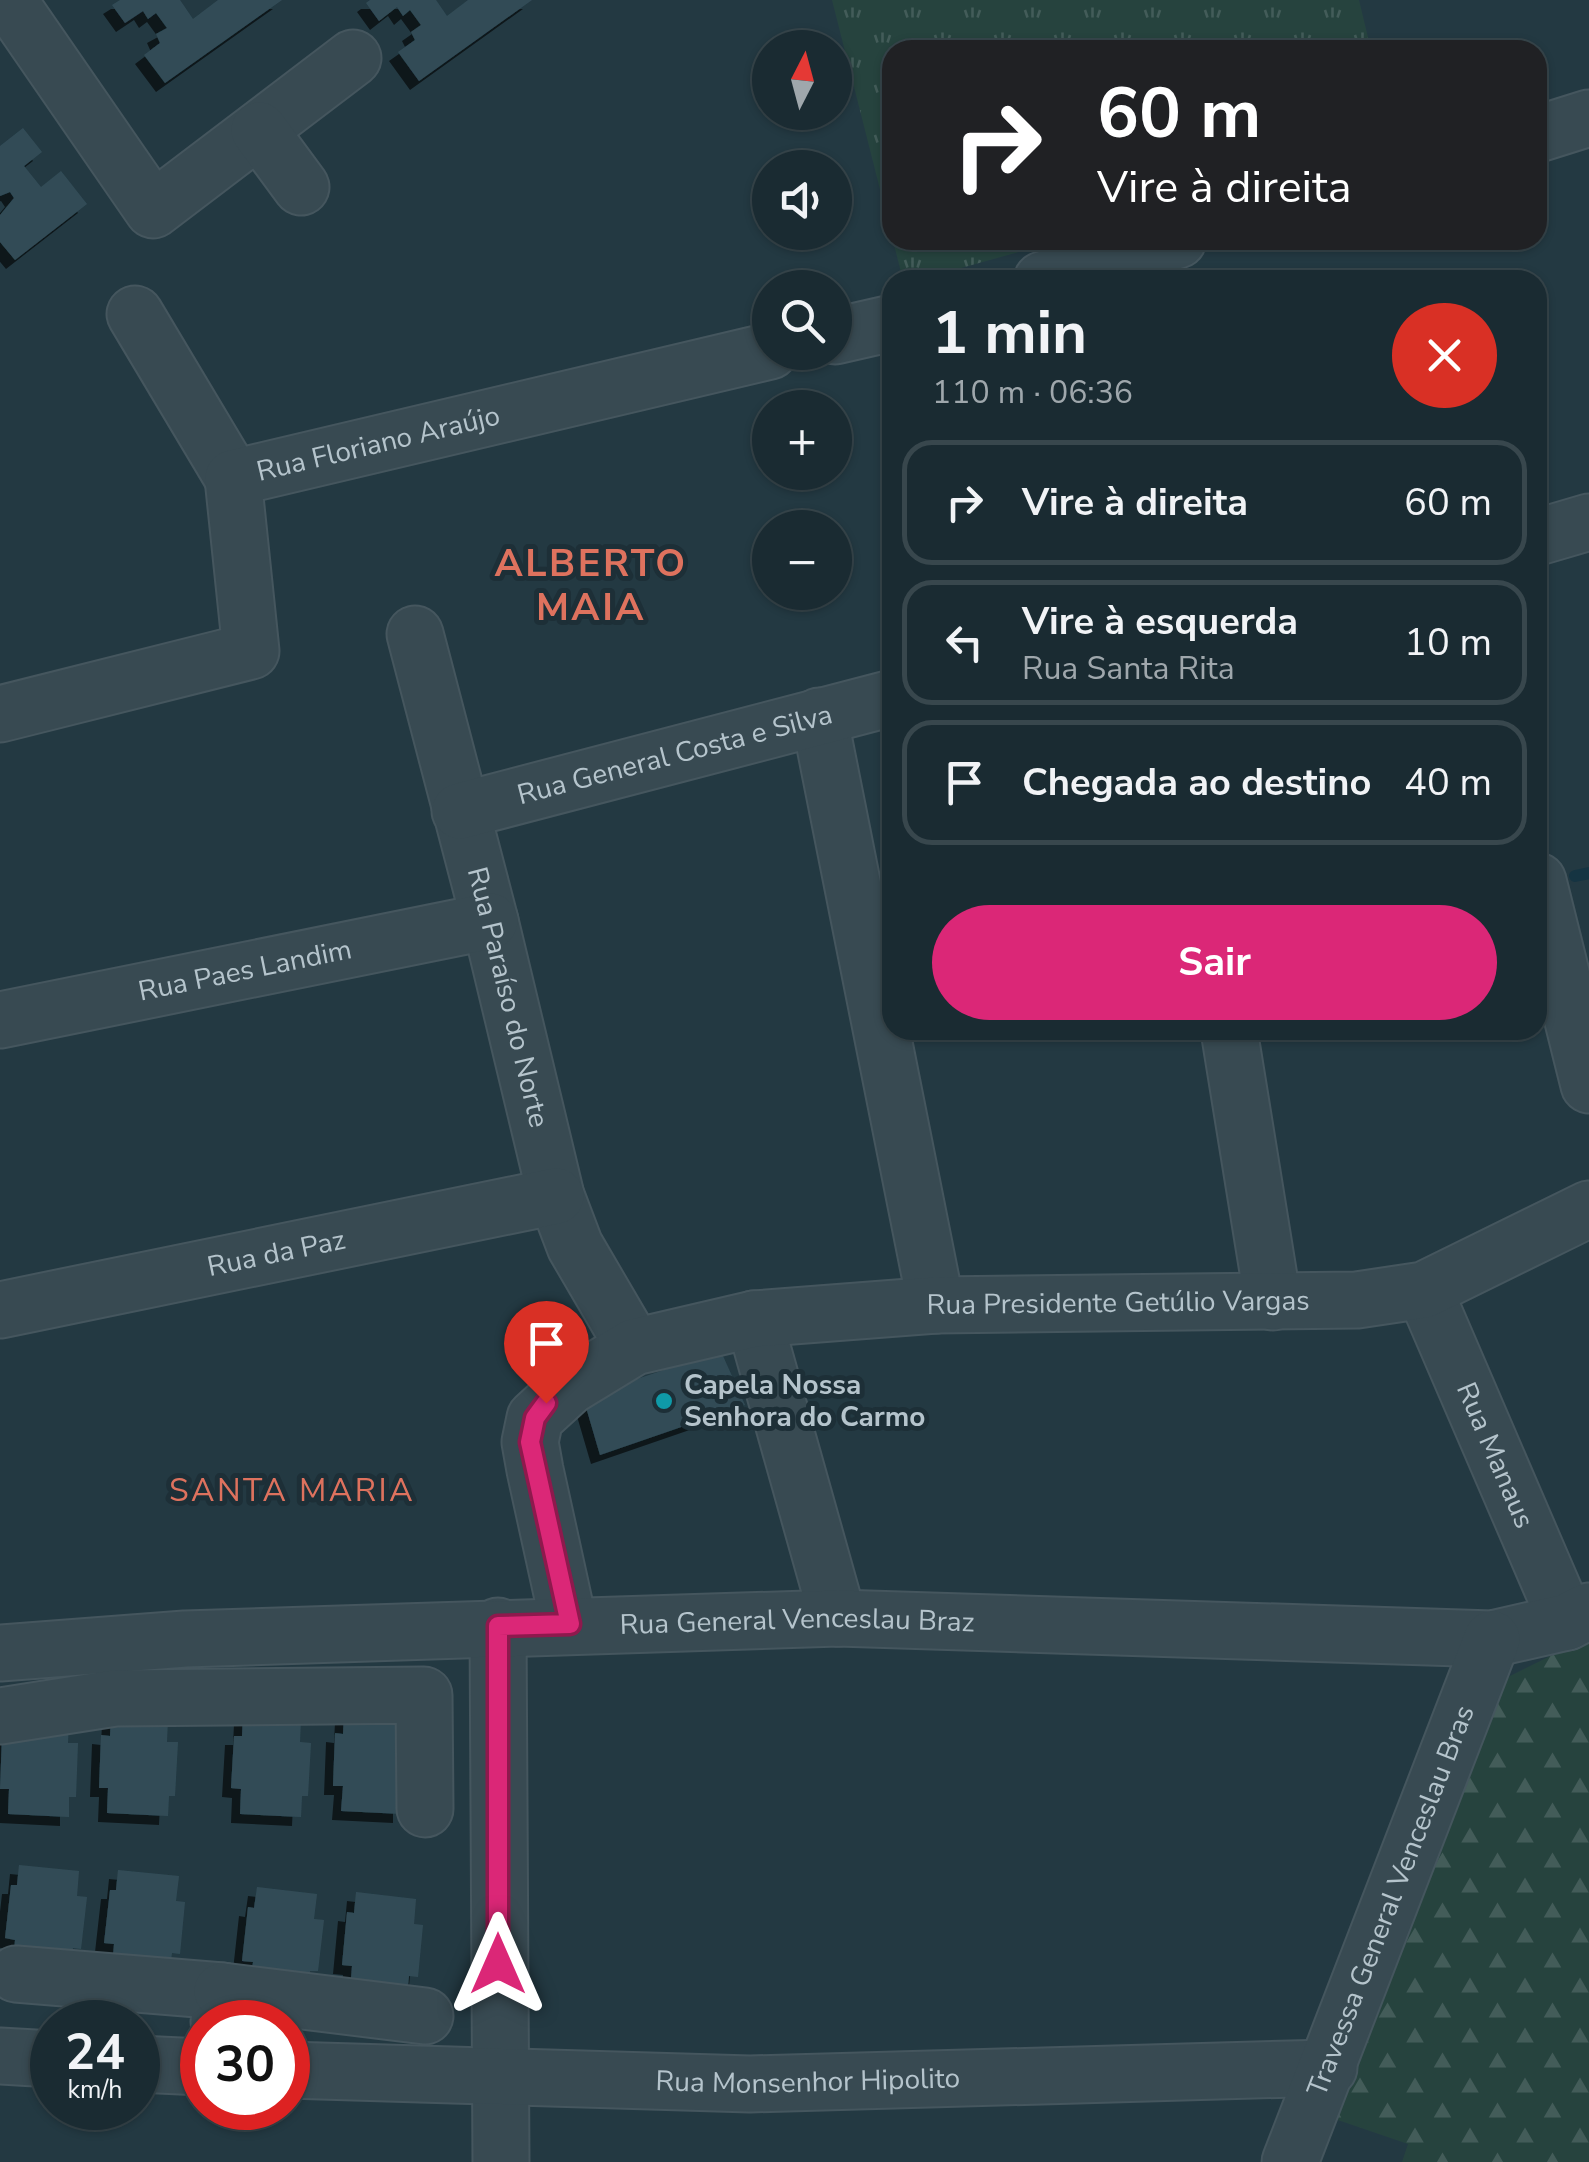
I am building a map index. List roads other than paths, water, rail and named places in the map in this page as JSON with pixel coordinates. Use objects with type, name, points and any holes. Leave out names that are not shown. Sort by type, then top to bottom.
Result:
[{"type":"street","points":[[8,0],[154,210],[354,58]]},
{"type":"street","points":[[1547,131],[1589,118]]},
{"type":"street","points":[[258,130],[301,187]]},
{"type":"street","points":[[1076,270],[1144,250]]},
{"type":"street","points":[[135,314],[233,478]]},
{"type":"street","points":[[852,332],[882,324]]},
{"type":"street","name":"Rua Floriano Araújo","points":[[0,714],[252,651],[233,478],[752,356]]},
{"type":"street","points":[[1547,534],[1589,522]]},
{"type":"street","name":"Rua Paraíso do Norte","points":[[415,634],[556,1196],[576,1246],[634,1346]]},
{"type":"street","name":"Rua General Costa e Silva","points":[[460,811],[882,700]]},
{"type":"street","points":[[819,716],[882,1033]]},
{"type":"street","points":[[1547,917],[1589,1085]]},
{"type":"street","name":"Rua Paes Landim","points":[[0,1020],[490,921]]},
{"type":"street","points":[[883,1040],[936,1305]]},
{"type":"street","points":[[1231,1040],[1273,1302]]},
{"type":"street","name":"Rua da Paz","points":[[0,1310],[556,1196]]},
{"type":"street","name":"Rua Presidente Getúlio Vargas","points":[[570,1624],[530,1442],[535,1418],[570,1386],[634,1346],[754,1319],[936,1305],[1358,1300],[1424,1290],[1589,1209]]},
{"type":"street","name":"Rua Manaus","points":[[1424,1290],[1578,1616]]},
{"type":"street","points":[[754,1319],[838,1618]]},
{"type":"street","name":"Rua General Venceslau Braz","points":[[0,1653],[203,1638],[838,1618],[1492,1639],[1578,1616]]},
{"type":"street","points":[[498,1626],[497,2077],[501,2162]]},
{"type":"street","points":[[203,1638],[204,1696]]},
{"type":"street","name":"Travessa General Venceslau Bras","points":[[1290,2162],[1492,1639]]},
{"type":"street","points":[[0,1716],[115,1698],[424,1695],[425,1809]]},
{"type":"street","points":[[16,1974],[180,2001]]},
{"type":"street","points":[[310,2011],[425,2016]]},
{"type":"street","points":[[0,2056],[30,2058]]},
{"type":"street","name":"Rua Monsenhor Hipolito","points":[[310,2071],[897,2082],[1329,2068]]},
{"type":"waterway","points":[[1575,876],[1589,873]]},
{"type":"place","name":"Capela Nossa Senhora do Carmo","points":[[664,1401]]},
{"type":"district","name":"ALBERTO MAIA","points":[[591,585]]},
{"type":"district","name":"SANTA MARIA","points":[[292,1490]]}]
